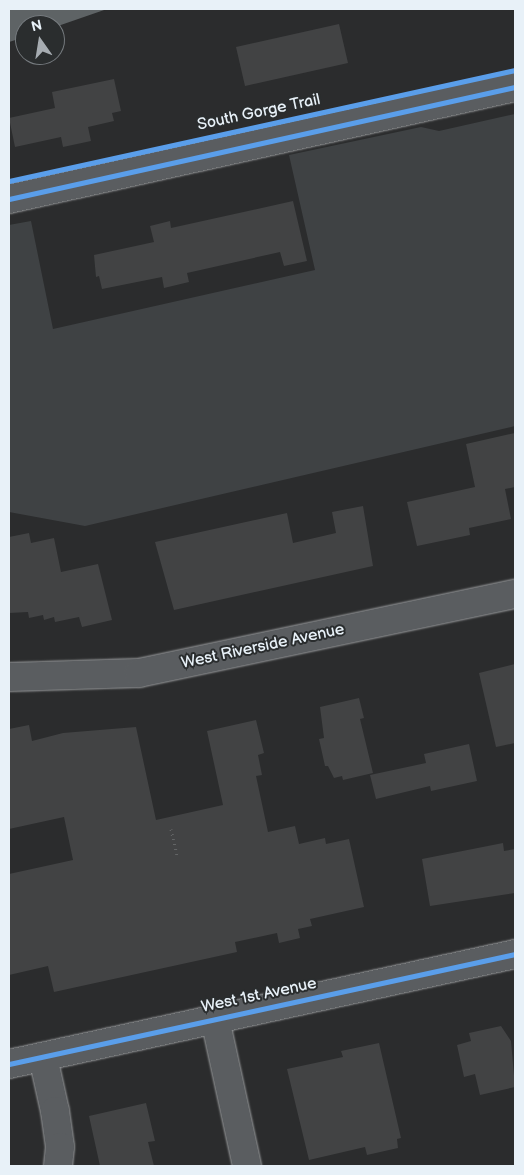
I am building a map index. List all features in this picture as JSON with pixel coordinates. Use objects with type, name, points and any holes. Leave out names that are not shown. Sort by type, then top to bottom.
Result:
[{"type":"street","points":[[9,199],[515,87]]},
{"type":"street","name":"West Riverside Avenue","points":[[9,677],[139,673],[515,594]]},
{"type":"street","name":"West 1st Avenue","points":[[9,1064],[515,954]]},
{"type":"street","points":[[215,1019],[247,1166]]},
{"type":"street","points":[[43,1057],[55,1111],[60,1147],[58,1166]]},
{"type":"path","points":[[171,829],[177,855]]},
{"type":"shaded area","points":[[9,9],[107,9],[65,24],[65,15],[15,15],[15,40],[9,42]]},
{"type":"shaded area","points":[[515,114],[515,426],[85,526],[9,512],[9,225],[31,221],[53,329],[315,270],[289,155],[421,127],[439,131]]},
{"type":"building","points":[[339,24],[348,63],[245,86],[236,47]]},
{"type":"building","points":[[114,79],[121,111],[112,113],[114,121],[88,127],[91,141],[63,147],[61,137],[15,147],[9,118],[55,108],[52,92]]},
{"type":"building","points":[[293,201],[307,261],[284,266],[280,252],[187,273],[189,282],[164,288],[162,277],[102,289],[99,276],[96,277],[94,255],[154,242],[150,226],[170,221],[171,228]]},
{"type":"building","points":[[515,433],[515,487],[505,489],[511,519],[469,528],[470,535],[417,546],[407,502],[475,487],[466,444]]},
{"type":"building","points":[[363,506],[373,566],[174,610],[155,542],[287,513],[293,543],[336,533],[332,512]]},
{"type":"building","points":[[29,533],[31,543],[54,538],[61,572],[98,564],[112,620],[82,627],[79,617],[55,622],[54,617],[44,620],[43,615],[29,618],[28,612],[9,613],[9,537]]},
{"type":"building","points":[[515,664],[515,743],[496,747],[479,673]]},
{"type":"building","points":[[359,698],[364,718],[360,719],[373,773],[343,780],[342,776],[334,778],[328,766],[325,766],[319,739],[324,738],[320,707]]},
{"type":"building","points":[[256,720],[264,753],[258,755],[262,775],[256,776],[268,832],[295,826],[299,844],[325,838],[326,844],[349,839],[364,907],[310,919],[312,926],[298,929],[300,938],[279,943],[277,933],[235,942],[237,952],[54,992],[48,966],[9,975],[9,874],[73,860],[64,817],[9,829],[9,729],[29,725],[32,741],[63,733],[136,727],[156,820],[223,805],[207,731]]},
{"type":"building","points":[[469,744],[477,781],[431,791],[430,786],[376,799],[370,775],[426,763],[424,754]]},
{"type":"building","points":[[503,843],[504,851],[515,849],[515,893],[430,906],[422,859]]},
{"type":"building","points":[[501,1026],[511,1041],[515,1087],[480,1095],[475,1074],[464,1077],[457,1045],[471,1041],[469,1033]]},
{"type":"building","points":[[379,1043],[401,1138],[397,1139],[398,1148],[367,1155],[365,1147],[309,1160],[287,1069],[343,1057],[341,1051]]},
{"type":"building","points":[[146,1103],[155,1141],[148,1142],[154,1166],[100,1166],[89,1116]]},
{"type":"cycle path","name":"South Gorge Trail","points":[[9,181],[515,70]]},
{"type":"cycle path","points":[[9,199],[515,87]]},
{"type":"cycle path","points":[[9,1064],[515,954]]}]
